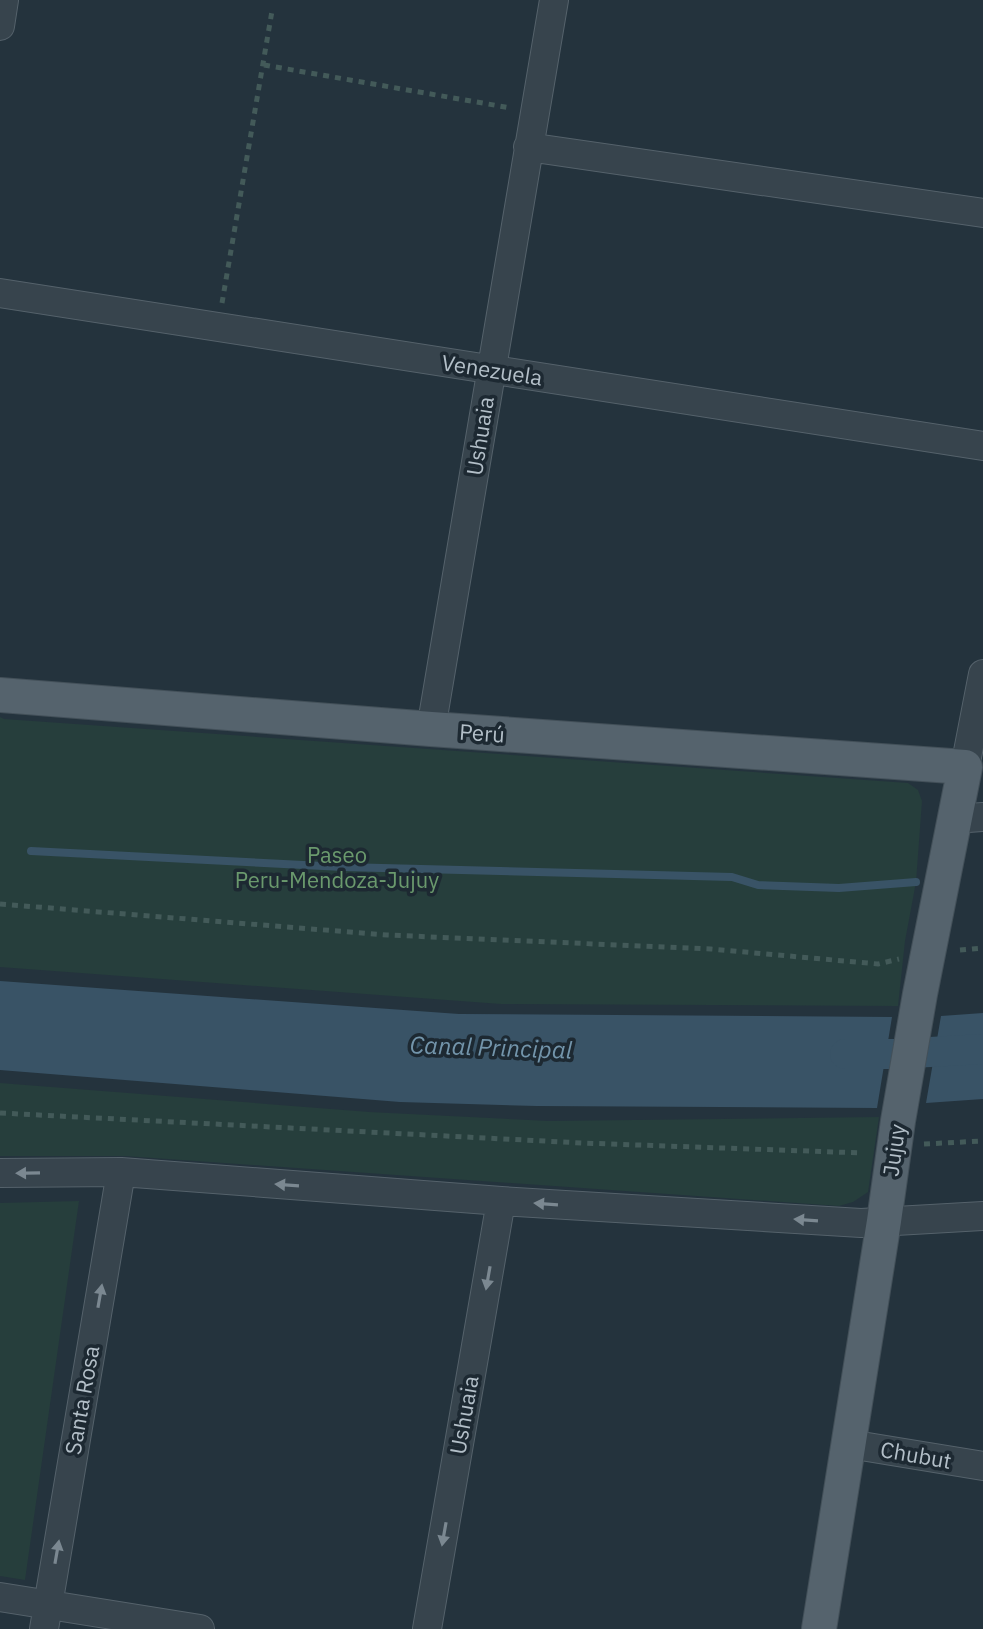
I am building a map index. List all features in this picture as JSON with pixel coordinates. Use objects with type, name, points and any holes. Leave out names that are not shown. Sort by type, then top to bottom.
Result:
[{"type":"main road","name":"Perú","points":[[0,695],[965,767]]},
{"type":"main road","name":"Jujuy","points":[[819,1629],[920,994],[928,952],[969,818],[965,767]]},
{"type":"street","points":[[0,26],[4,0]]},
{"type":"street","name":"Ushuaia","points":[[431,729],[554,0]]},
{"type":"street","points":[[528,147],[983,213]]},
{"type":"street","name":"Venezuela","points":[[0,293],[983,446]]},
{"type":"street","name":"Jujuy","points":[[965,767],[983,674]]},
{"type":"street","points":[[0,1173],[121,1172],[501,1201],[861,1223],[983,1216]]},
{"type":"street","name":"Santa Rosa","points":[[46,1617],[121,1172]]},
{"type":"street","name":"Ushuaia","points":[[427,1629],[501,1201]]},
{"type":"street","name":"Chubut","points":[[849,1444],[983,1466]]},
{"type":"street","points":[[0,1597],[46,1617],[200,1629]]},
{"type":"path","points":[[218,327],[272,11]]},
{"type":"path","points":[[264,65],[534,112]]},
{"type":"path","points":[[0,904],[387,935],[711,949],[878,964],[928,952],[983,948]]},
{"type":"path","points":[[0,1113],[582,1143],[874,1153],[896,1133],[983,1141]]},
{"type":"green space","name":"Paseo Peru-Mendoza-Jujuy","points":[[0,717],[908,783],[918,790],[922,801],[916,882],[905,941],[898,1006],[501,1004],[0,967]]},
{"type":"green space","points":[[0,1083],[369,1112],[549,1121],[879,1117],[868,1192],[853,1202],[839,1206],[125,1156],[0,1156]]},
{"type":"green space","points":[[79,1201],[25,1580],[0,1576],[0,1203]]},
{"type":"water","points":[[0,981],[459,1014],[892,1017],[877,1108],[400,1102],[0,1070]]},
{"type":"water","points":[[983,1013],[983,1099],[926,1103],[941,1016]]},
{"type":"waterway","points":[[31,851],[343,867],[732,877],[758,885],[839,888],[916,882]]},
{"type":"waterway","name":"Canal Principal","points":[[845,1054],[983,1049]]}]
